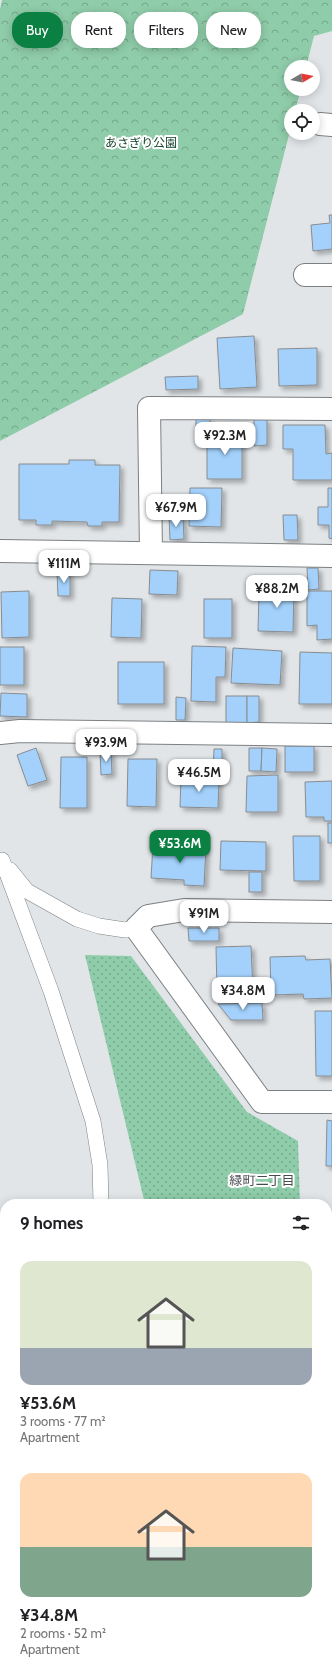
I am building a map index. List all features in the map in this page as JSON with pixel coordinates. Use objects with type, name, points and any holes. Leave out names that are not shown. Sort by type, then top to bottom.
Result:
[{"type":"street","points":[[305,275],[332,275]]},
{"type":"street","points":[[151,553],[149,408],[332,410]]},
{"type":"street","points":[[0,551],[332,556]]},
{"type":"street","points":[[0,733],[20,731],[135,731],[332,735]]},
{"type":"street","points":[[332,912],[184,910],[148,916],[136,928],[262,1102],[332,1102]]},
{"type":"lane","points":[[1,858],[27,892],[77,919],[99,926],[125,930],[136,928]]},
{"type":"lane","points":[[1,858],[51,991],[93,1121],[100,1165],[101,1199]]},
{"type":"green space","name":"あさぎり公園","points":[[2,0],[332,0],[332,31],[314,36],[308,60],[284,60],[284,96],[299,96],[297,104],[284,104],[284,140],[288,140],[243,314],[0,441],[0,9]]},
{"type":"green space","points":[[85,955],[131,956],[247,1112],[298,1141],[300,1199],[144,1199]]},
{"type":"building","points":[[329,215],[332,215],[332,249],[313,251],[311,225],[330,223]]},
{"type":"building","points":[[254,336],[257,387],[220,389],[217,338]]},
{"type":"building","points":[[317,348],[317,385],[279,386],[278,349]]},
{"type":"building","points":[[198,376],[198,389],[166,390],[165,377]]},
{"type":"building","points":[[196,418],[210,419],[210,429],[196,428]]},
{"type":"building","points":[[254,419],[267,419],[267,445],[254,446]]},
{"type":"building","points":[[283,425],[325,425],[326,454],[332,453],[332,480],[293,480],[293,449],[283,449]]},
{"type":"building","points":[[242,432],[242,479],[207,479],[207,433]]},
{"type":"building","points":[[69,460],[95,460],[95,465],[120,465],[119,522],[102,522],[102,526],[88,526],[87,522],[52,521],[52,525],[36,525],[36,520],[19,520],[19,464],[69,464]]},
{"type":"building","points":[[190,488],[222,488],[221,527],[189,526]]},
{"type":"building","points":[[328,488],[332,488],[332,539],[329,538],[329,525],[318,525],[318,507],[328,507]]},
{"type":"building","points":[[283,515],[297,515],[298,540],[284,540]]},
{"type":"building","points":[[169,516],[183,516],[184,539],[170,540]]},
{"type":"building","points":[[307,568],[318,568],[319,589],[308,590]]},
{"type":"building","points":[[150,570],[178,571],[177,595],[149,594]]},
{"type":"building","points":[[57,572],[70,572],[70,596],[58,596]]},
{"type":"building","points":[[265,586],[294,586],[293,632],[258,631],[259,594],[265,595]]},
{"type":"building","points":[[29,591],[29,637],[2,638],[1,592]]},
{"type":"building","points":[[307,591],[332,591],[332,639],[317,640],[317,625],[307,626]]},
{"type":"building","points":[[112,598],[142,599],[141,638],[111,637]]},
{"type":"building","points":[[204,599],[232,599],[232,638],[204,638]]},
{"type":"building","points":[[192,646],[226,647],[225,677],[216,677],[216,702],[191,701]]},
{"type":"building","points":[[0,647],[24,647],[24,685],[0,685]]},
{"type":"building","points":[[233,648],[282,651],[280,685],[231,683]]},
{"type":"building","points":[[300,652],[332,653],[332,704],[299,704]]},
{"type":"building","points":[[118,662],[164,662],[164,704],[118,704]]},
{"type":"building","points":[[1,693],[27,694],[27,717],[0,716]]},
{"type":"building","points":[[226,696],[247,696],[247,723],[226,723]]},
{"type":"building","points":[[247,696],[259,696],[259,722],[247,723]]},
{"type":"building","points":[[176,697],[186,698],[185,720],[176,720]]},
{"type":"building","points":[[285,746],[314,746],[314,772],[285,772]]},
{"type":"building","points":[[36,748],[47,780],[28,786],[17,755]]},
{"type":"building","points":[[249,748],[262,748],[261,771],[249,771]]},
{"type":"building","points":[[262,748],[277,749],[276,772],[261,771]]},
{"type":"building","points":[[214,749],[222,749],[222,775],[213,775]]},
{"type":"building","points":[[100,751],[111,751],[112,774],[101,775]]},
{"type":"building","points":[[61,757],[87,757],[87,808],[60,808]]},
{"type":"building","points":[[128,759],[157,759],[156,807],[127,806]]},
{"type":"building","points":[[278,775],[278,812],[246,812],[247,776]]},
{"type":"building","points":[[181,778],[219,780],[218,808],[180,807]]},
{"type":"building","points":[[332,781],[332,821],[324,821],[324,817],[306,817],[305,782]]},
{"type":"building","points":[[328,823],[332,823],[332,843],[328,843]]},
{"type":"building","points":[[293,836],[320,836],[320,881],[294,881]]},
{"type":"building","points":[[221,841],[266,842],[266,871],[220,870]]},
{"type":"building","points":[[153,845],[206,847],[204,886],[184,885],[184,880],[151,878]]},
{"type":"building","points":[[249,872],[262,872],[262,892],[249,892]]},
{"type":"building","points":[[188,928],[219,928],[219,941],[189,941]]},
{"type":"building","points":[[251,946],[253,991],[217,993],[216,947]]},
{"type":"building","points":[[305,956],[306,960],[330,959],[332,998],[304,999],[303,994],[271,995],[270,957]]},
{"type":"building","points":[[262,1003],[263,1020],[231,1020],[218,1004]]},
{"type":"building","points":[[315,1011],[332,1011],[332,1076],[316,1076]]},
{"type":"building","points":[[327,1120],[332,1121],[332,1166],[326,1166]]},
{"type":"district","name":"緑町二丁目","points":[[262,1180]]}]
